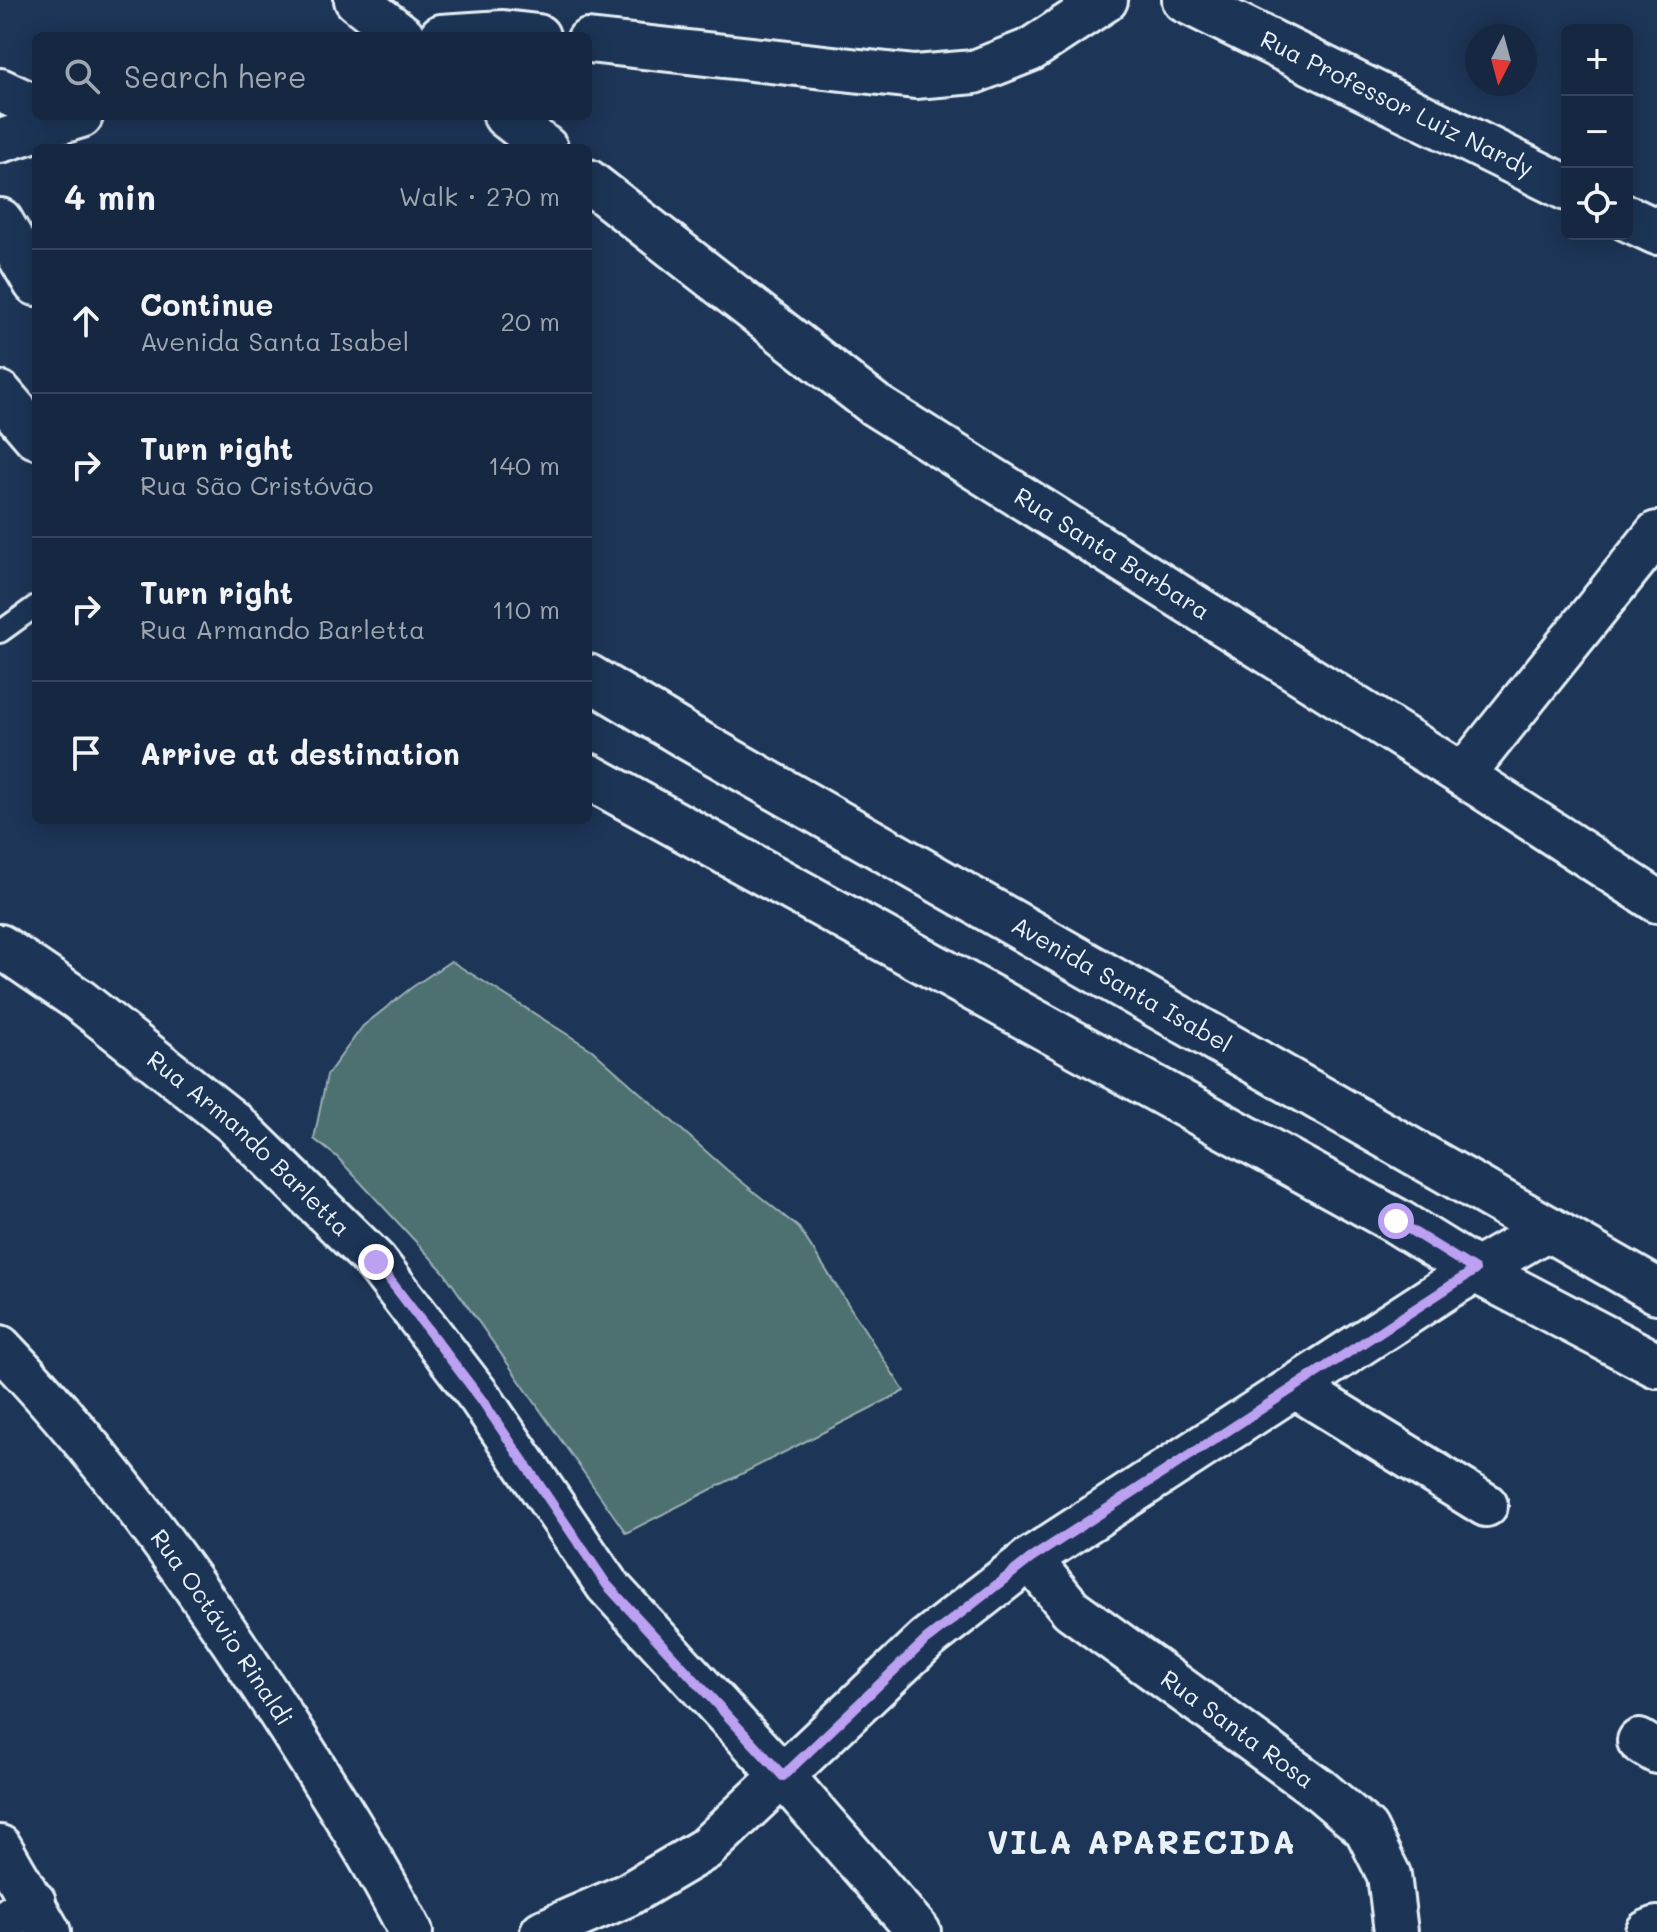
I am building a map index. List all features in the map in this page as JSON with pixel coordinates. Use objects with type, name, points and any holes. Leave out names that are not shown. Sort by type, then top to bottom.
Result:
[{"type":"main road","name":"Rua Professor Luiz Nardy","points":[[1185,0],[1561,185]]},
{"type":"main road","points":[[0,221],[32,276]]},
{"type":"main road","points":[[1633,221],[1657,232]]},
{"type":"main road","points":[[0,394],[32,431]]},
{"type":"main road","name":"Avenida Santa Isabel","points":[[592,679],[1657,1291]]},
{"type":"main road","points":[[592,778],[1396,1221],[1475,1270],[1657,1365]]},
{"type":"street","points":[[356,0],[398,32]]},
{"type":"street","points":[[592,41],[915,77],[974,72],[1030,50],[1106,0]]},
{"type":"street","points":[[0,90],[32,104]]},
{"type":"street","points":[[0,141],[48,120]]},
{"type":"street","points":[[510,120],[541,144]]},
{"type":"street","name":"Rua Santa Barbara","points":[[592,184],[875,405],[1463,775],[1657,901]]},
{"type":"street","points":[[1463,775],[1657,533]]},
{"type":"street","name":"Rua Armando Barletta","points":[[0,946],[79,1000],[234,1123],[376,1262],[481,1399],[607,1585],[783,1776],[919,1932]]},
{"type":"street","points":[[542,1932],[627,1895],[705,1849],[926,1640],[1030,1559],[1475,1270],[1549,1228]]},
{"type":"street","name":"Rua Octávio Rinaldi","points":[[0,1347],[99,1459],[232,1639],[377,1865],[411,1932]]},
{"type":"street","points":[[1295,1387],[1486,1505]]},
{"type":"street","name":"Rua Santa Rosa","points":[[1030,1559],[1071,1609],[1320,1790],[1366,1829],[1389,1875],[1396,1932]]},
{"type":"street","points":[[0,1847],[27,1920]]},
{"type":"street","points":[[1647,1932],[1657,1928]]},
{"type":"lane","points":[[0,632],[32,609]]},
{"type":"green space","points":[[451,961],[592,1050],[727,1170],[799,1228],[904,1391],[626,1533],[443,1271],[337,1157],[314,1139],[327,1075],[363,1026]]},
{"type":"district","name":"VILA APARECIDA","points":[[1142,1843]]},
{"type":"route","points":[[376,1262],[481,1399],[607,1585],[783,1776],[926,1640],[1030,1559],[1475,1270],[1396,1221]]}]
